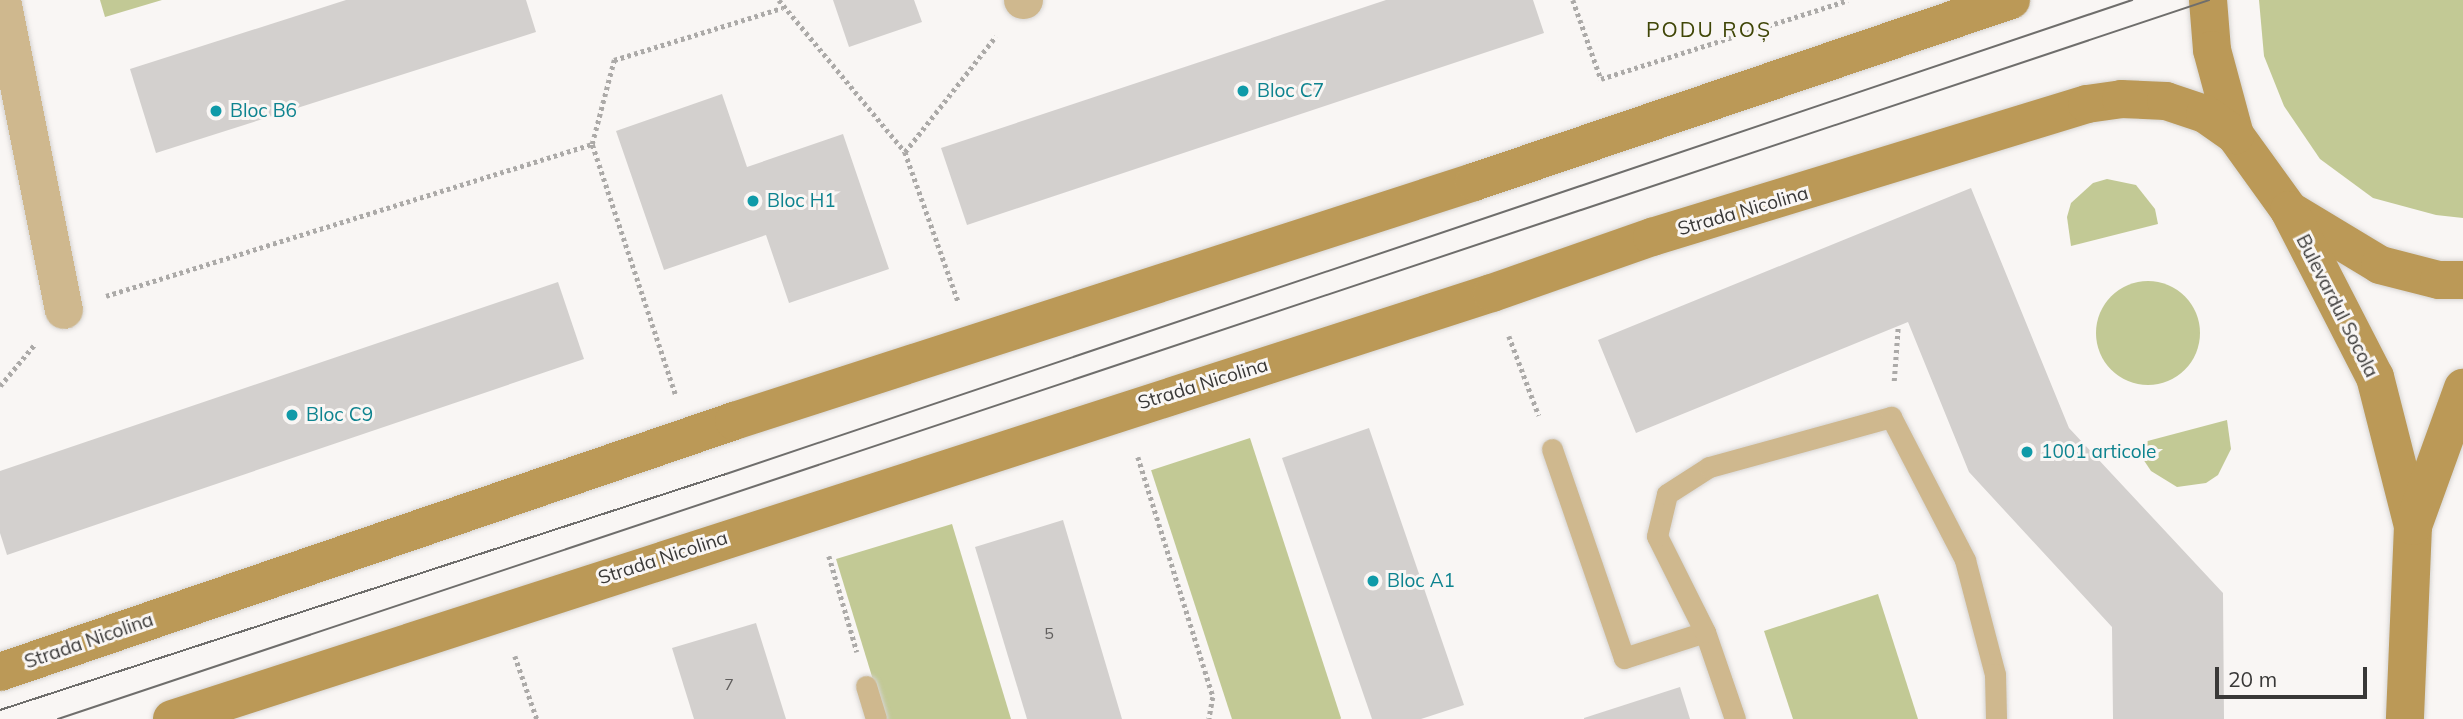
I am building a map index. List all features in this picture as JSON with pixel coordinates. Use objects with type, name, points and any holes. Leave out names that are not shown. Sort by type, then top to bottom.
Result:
[{"type":"main road","name":"Strada Nicolina","points":[[0,672],[972,342],[1474,182],[2011,0]]},
{"type":"main road","points":[[2208,0],[2212,50],[2235,135],[2289,210],[2380,265],[2439,280],[2463,280]]},
{"type":"main road","name":"Strada Nicolina","points":[[172,719],[814,508],[1492,293],[1652,237],[2087,104],[2121,99],[2166,102],[2206,114],[2235,135]]},
{"type":"main road","name":"Bulevardul Socola","points":[[2289,210],[2375,377],[2416,515]]},
{"type":"main road","name":"Bulevardul Socola","points":[[2405,719],[2416,515],[2463,388]]},
{"type":"main road","points":[[2416,515],[2463,458]]},
{"type":"street","points":[[2,0],[64,310]]},
{"type":"lane","points":[[1735,719],[1705,632],[1657,537],[1667,494],[1709,467],[1891,417],[1965,560],[1995,674],[1996,719]]},
{"type":"lane","points":[[1552,449],[1624,658],[1705,632]]},
{"type":"lane","points":[[866,686],[876,719]]},
{"type":"path","points":[[779,0],[782,8],[905,152],[972,342]]},
{"type":"path","points":[[905,152],[1023,0]]},
{"type":"path","points":[[1573,0],[1601,79],[1848,0]]},
{"type":"path","points":[[690,438],[592,144],[614,60],[782,8]]},
{"type":"path","points":[[0,386],[64,310],[592,144]]},
{"type":"path","points":[[1492,293],[1552,449]]},
{"type":"path","points":[[1891,417],[1898,326]]},
{"type":"path","points":[[1123,409],[1213,696],[1209,719]]},
{"type":"path","points":[[814,508],[866,686]]},
{"type":"path","points":[[500,612],[537,719]]},
{"type":"green space","points":[[100,0],[162,0],[105,17]]},
{"type":"green space","points":[[2259,0],[2463,0],[2463,218],[2436,215],[2373,198],[2320,159],[2284,106],[2264,56]]},
{"type":"green space","points":[[2107,179],[2136,185],[2155,209],[2158,224],[2071,246],[2067,217],[2071,203],[2093,183]]},
{"type":"green space","points":[[2148,281],[2168,285],[2185,296],[2196,313],[2200,333],[2196,353],[2185,370],[2168,381],[2148,385],[2128,381],[2111,370],[2100,353],[2096,333],[2100,313],[2111,296],[2128,285]]},
{"type":"green space","points":[[2227,420],[2231,449],[2218,475],[2206,483],[2177,487],[2151,471],[2143,459],[2140,443]]},
{"type":"green space","points":[[1250,438],[1341,719],[1232,719],[1151,470]]},
{"type":"green space","points":[[952,524],[1011,719],[885,719],[836,559]]},
{"type":"green space","points":[[1878,594],[1918,719],[1793,719],[1764,631]]},
{"type":"building","name":"Bloc B6","points":[[346,0],[526,0],[536,32],[156,153],[130,69]]},
{"type":"building","points":[[833,0],[914,0],[922,22],[849,47]]},
{"type":"building","name":"Bloc C7","points":[[1386,0],[1533,0],[1544,33],[967,225],[941,148]]},
{"type":"building","name":"Bloc H1","points":[[722,94],[747,167],[843,134],[889,269],[789,303],[766,235],[664,270],[616,131]]},
{"type":"building","name":"1001 articole","points":[[1971,188],[2069,428],[2223,593],[2224,719],[2113,719],[2112,627],[1969,472],[1908,322],[1636,433],[1598,340]]},
{"type":"building","name":"Bloc C9","points":[[558,282],[584,359],[7,555],[0,533],[0,471]]},
{"type":"building","name":"Bloc A1","points":[[1369,428],[1464,705],[1421,719],[1372,719],[1282,458]]},
{"type":"building","points":[[1063,520],[1122,719],[1027,719],[975,547]]},
{"type":"building","points":[[756,623],[786,719],[694,719],[672,648]]},
{"type":"building","points":[[1680,687],[1690,719],[1584,719],[1584,718]]},
{"type":"tram line","points":[[0,710],[726,474],[2132,0]]},
{"type":"tram line","points":[[58,719],[2209,0]]},
{"type":"place","name":"Bloc C7","points":[[1243,91]]},
{"type":"place","name":"Bloc B6","points":[[216,111]]},
{"type":"place","name":"Bloc H1","points":[[753,201]]},
{"type":"place","name":"Bloc C9","points":[[292,415]]},
{"type":"place","name":"1001 articole","points":[[2027,452]]},
{"type":"place","name":"Bloc A1","points":[[1373,581]]},
{"type":"district","name":"PODU ROȘ","points":[[1709,29]]}]
